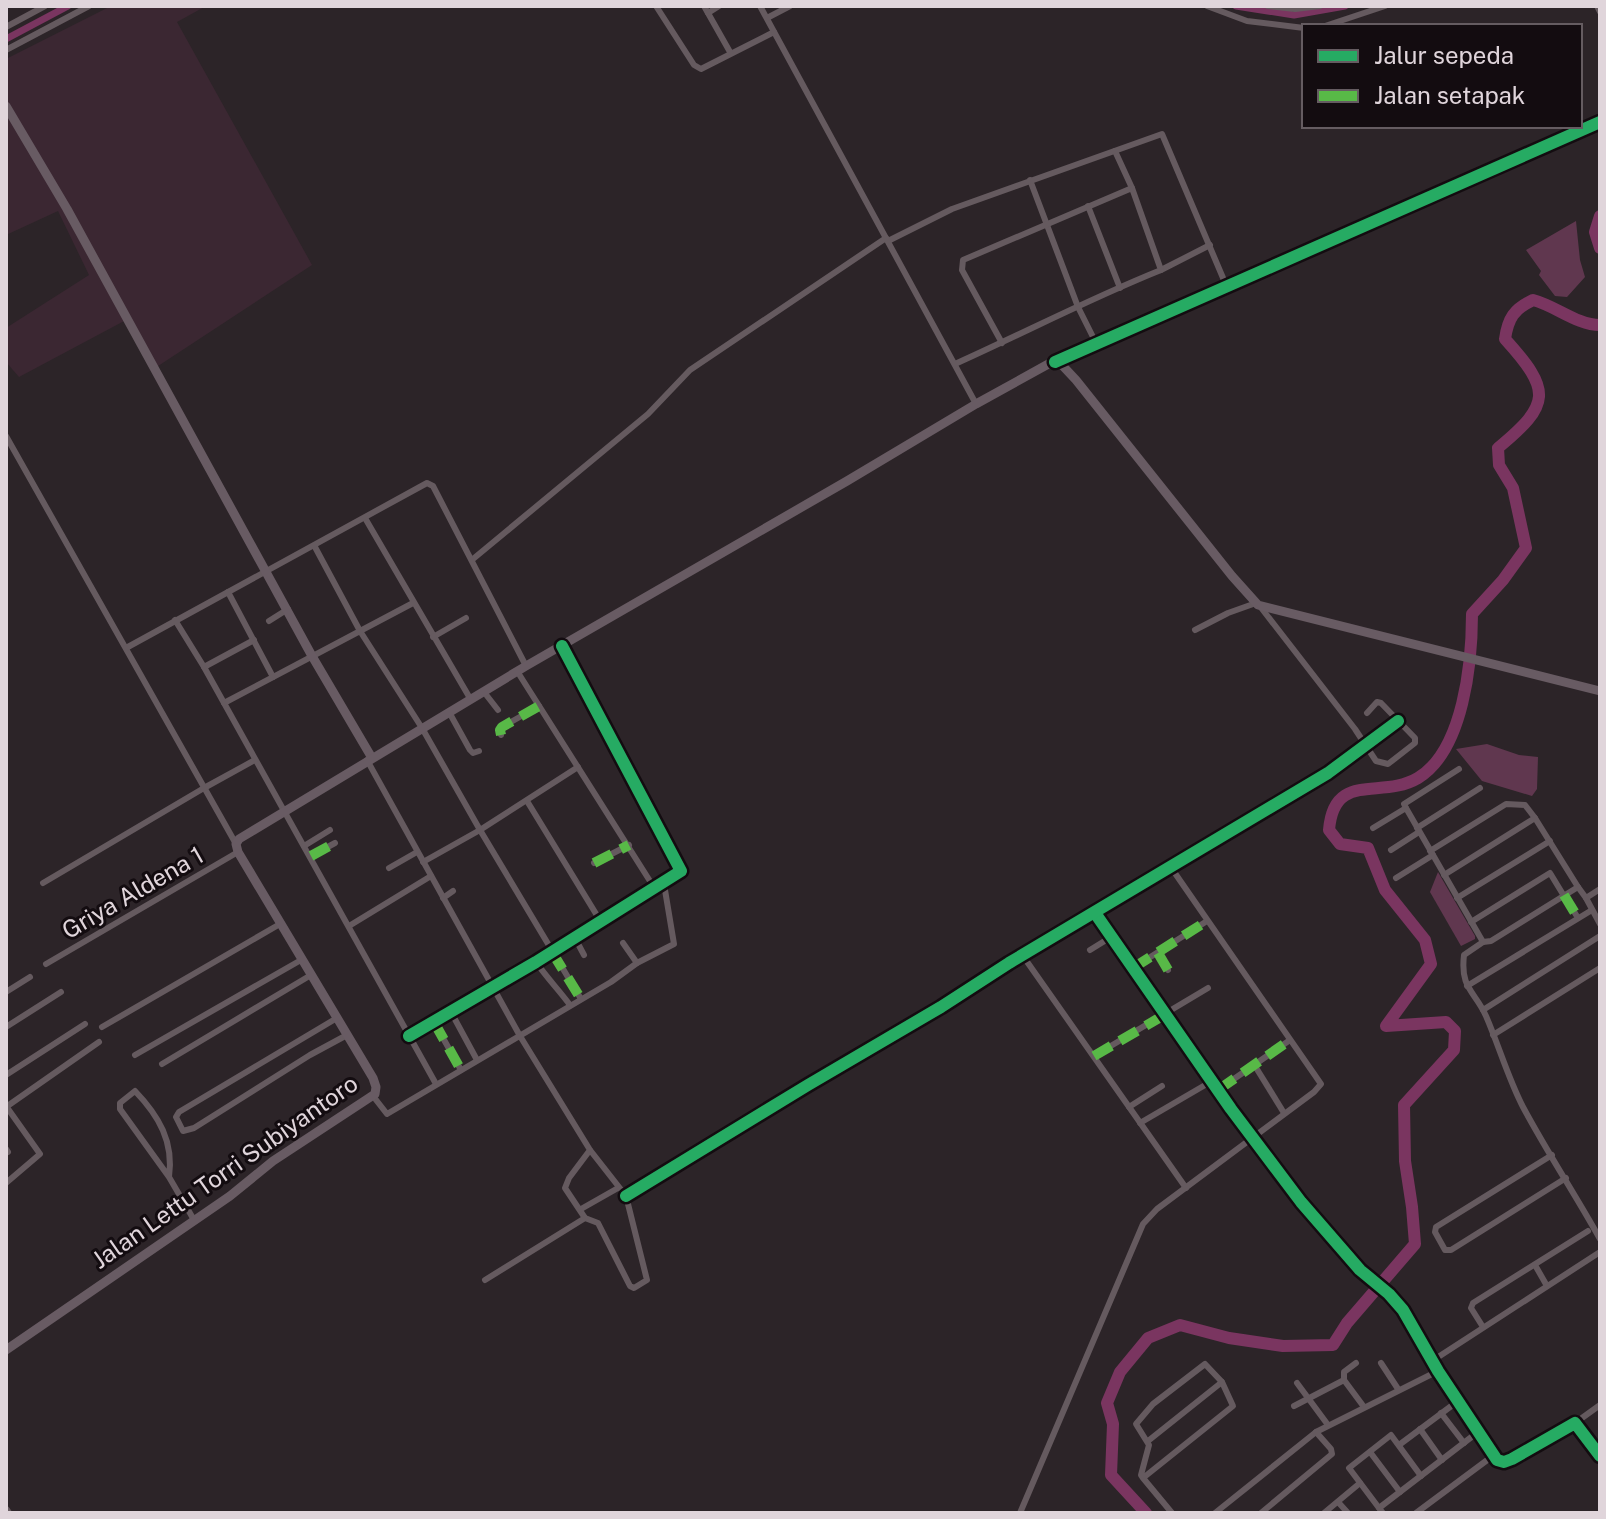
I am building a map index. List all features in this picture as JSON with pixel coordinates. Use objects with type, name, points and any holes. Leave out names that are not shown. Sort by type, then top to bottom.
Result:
[{"type":"main road","points":[[6,106],[72,217],[370,759]]},
{"type":"main road","points":[[237,848],[242,837],[521,668],[976,404],[1055,362],[1076,380],[1257,604],[1600,691]]},
{"type":"main road","name":"Jalan Lettu Torri Subiyantoro","points":[[6,1350],[376,1091],[375,1083],[237,848]]},
{"type":"street","points":[[6,27],[45,6]]},
{"type":"street","points":[[6,50],[89,6]]},
{"type":"street","points":[[656,6],[701,69],[774,32]]},
{"type":"street","points":[[719,6],[706,10],[730,52]]},
{"type":"street","points":[[760,6],[976,404]]},
{"type":"street","points":[[767,18],[790,6]]},
{"type":"street","points":[[1207,6],[1247,21],[1302,28]]},
{"type":"street","points":[[1268,6],[1295,9],[1320,6]]},
{"type":"street","points":[[1331,24],[1385,6]]},
{"type":"street","points":[[1597,6],[1600,12]]},
{"type":"street","points":[[1055,362],[1600,122]]},
{"type":"street","points":[[473,559],[648,414],[690,370],[887,239],[930,218],[1030,180],[1162,134],[1226,285]]},
{"type":"street","points":[[1115,151],[1132,188],[1161,270]]},
{"type":"street","points":[[1030,180],[1078,307],[1096,343]]},
{"type":"street","points":[[1002,343],[961,263],[1132,188]]},
{"type":"street","points":[[1088,206],[1120,288]]},
{"type":"street","points":[[955,364],[1210,245]]},
{"type":"street","points":[[6,436],[237,848]]},
{"type":"street","points":[[126,648],[315,547],[424,484],[430,484],[473,559],[539,706],[655,889]]},
{"type":"street","points":[[365,518],[471,700]]},
{"type":"street","points":[[315,547],[360,631],[422,728],[581,999]]},
{"type":"street","points":[[228,592],[273,677]]},
{"type":"street","points":[[224,703],[413,603]]},
{"type":"street","points":[[1195,630],[1228,613],[1257,604],[1355,729],[1376,761],[1385,765],[1413,745],[1416,739],[1379,702],[1367,713]]},
{"type":"street","points":[[269,621],[288,609]]},
{"type":"street","points":[[433,637],[466,618]]},
{"type":"street","points":[[175,620],[311,856],[436,1084]]},
{"type":"street","points":[[204,667],[254,640]]},
{"type":"street","points":[[409,1036],[679,874],[681,867],[562,646]]},
{"type":"street","points":[[484,692],[498,710]]},
{"type":"street","points":[[501,735],[502,727],[539,706]]},
{"type":"street","points":[[449,712],[470,750],[473,753],[479,751]]},
{"type":"street","points":[[626,1196],[1328,773],[1398,721]]},
{"type":"street","points":[[370,759],[417,852],[520,1036],[590,1150],[626,1196],[647,1278],[644,1283],[631,1287],[598,1222],[585,1218],[485,1280]]},
{"type":"street","points":[[43,883],[255,760]]},
{"type":"street","points":[[423,862],[480,830],[578,767]]},
{"type":"street","points":[[1459,769],[1404,804],[1483,942]]},
{"type":"street","points":[[1391,850],[1480,788]]},
{"type":"street","points":[[527,801],[601,922]]},
{"type":"street","points":[[1396,878],[1506,804],[1525,805],[1600,924]]},
{"type":"street","points":[[1373,828],[1406,808]]},
{"type":"street","points":[[1444,875],[1535,818]]},
{"type":"street","points":[[304,846],[330,830]]},
{"type":"street","points":[[1457,898],[1550,841]]},
{"type":"street","points":[[311,856],[335,843]]},
{"type":"street","points":[[594,863],[629,845]]},
{"type":"street","name":"Griya Aldena 1","points":[[46,964],[237,848]]},
{"type":"street","points":[[389,868],[417,852]]},
{"type":"street","points":[[1020,1513],[1138,1232],[1157,1209],[1321,1084],[1170,866]]},
{"type":"street","points":[[1471,922],[1550,873],[1578,918]]},
{"type":"street","points":[[349,926],[431,876]]},
{"type":"street","points":[[373,1096],[387,1114],[637,963],[674,944],[664,884]]},
{"type":"street","points":[[1578,887],[1464,955],[1467,986],[1483,1010],[1510,1081],[1600,1239]]},
{"type":"street","points":[[1586,898],[1600,889]]},
{"type":"street","points":[[443,898],[453,891]]},
{"type":"street","points":[[1467,986],[1592,910]]},
{"type":"street","points":[[1095,913],[1253,1138],[1325,1231],[1410,1320],[1438,1371],[1499,1461],[1507,1461],[1575,1423],[1600,1405]]},
{"type":"street","points":[[1133,968],[1207,921]]},
{"type":"street","points":[[102,1027],[280,924]]},
{"type":"street","points":[[1483,1010],[1600,936]]},
{"type":"street","points":[[1090,950],[1111,937]]},
{"type":"street","points":[[575,938],[584,955]]},
{"type":"street","points":[[623,943],[637,963]]},
{"type":"street","points":[[1158,953],[1168,970]]},
{"type":"street","points":[[1023,956],[1186,1188]]},
{"type":"street","points":[[135,1055],[301,960]]},
{"type":"street","points":[[536,962],[549,983],[560,990],[570,1005]]},
{"type":"street","points":[[1493,1035],[1600,968]]},
{"type":"street","points":[[162,1064],[311,975]]},
{"type":"street","points":[[6,992],[30,977]]},
{"type":"street","points":[[1094,1056],[1208,988]]},
{"type":"street","points":[[6,1027],[61,992]]},
{"type":"street","points":[[451,1012],[477,1060]]},
{"type":"street","points":[[337,1018],[176,1115],[183,1131],[194,1128],[347,1035]]},
{"type":"street","points":[[434,1022],[461,1070]]},
{"type":"street","points":[[6,1075],[85,1024]]},
{"type":"street","points":[[301,1040],[310,1055]]},
{"type":"street","points":[[1218,1090],[1290,1040]]},
{"type":"street","points":[[7,1179],[40,1154],[6,1106],[99,1042]]},
{"type":"street","points":[[1255,1066],[1284,1113]]},
{"type":"street","points":[[1140,1123],[1212,1081]]},
{"type":"street","points":[[144,1084],[120,1103],[120,1109],[169,1177],[194,1220]]},
{"type":"street","points":[[1129,1107],[1162,1086]]},
{"type":"street","points":[[135,1091],[155,1115],[164,1133],[171,1157],[169,1177]]},
{"type":"street","points":[[585,1218],[565,1185],[590,1150]]},
{"type":"street","points":[[1552,1155],[1436,1227],[1435,1232],[1445,1250],[1451,1250],[1566,1178]]},
{"type":"street","points":[[581,1209],[618,1188]]},
{"type":"street","points":[[1483,1327],[1471,1308],[1472,1304],[1588,1231]]},
{"type":"street","points":[[1432,1361],[1600,1252]]},
{"type":"street","points":[[1535,1265],[1547,1286]]},
{"type":"street","points":[[1356,1363],[1345,1370],[1344,1380],[1364,1407]]},
{"type":"street","points":[[1381,1363],[1398,1389]]},
{"type":"street","points":[[1143,1478],[1233,1406],[1222,1382],[1205,1364],[1201,1364],[1153,1404],[1136,1422],[1148,1441]]},
{"type":"street","points":[[1215,1513],[1316,1432],[1438,1371]]},
{"type":"street","points":[[1294,1406],[1344,1380]]},
{"type":"street","points":[[1172,1513],[1140,1473],[1148,1441],[1222,1382]]},
{"type":"street","points":[[1297,1383],[1328,1425]]},
{"type":"street","points":[[1399,1445],[1458,1401]]},
{"type":"street","points":[[1441,1413],[1464,1443]]},
{"type":"street","points":[[1575,1423],[1597,1445],[1600,1456]]},
{"type":"street","points":[[1420,1429],[1442,1460]]},
{"type":"street","points":[[1261,1513],[1332,1454],[1316,1432]]},
{"type":"street","points":[[1421,1476],[1391,1435],[1349,1468],[1381,1510],[1478,1432]]},
{"type":"street","points":[[1370,1452],[1400,1492]]},
{"type":"street","points":[[1416,1513],[1494,1455]]},
{"type":"street","points":[[1324,1513],[1360,1483]]},
{"type":"street","points":[[1338,1502],[1348,1513]]},
{"type":"shaded area","points":[[111,6],[206,6],[177,22],[312,265],[152,370],[126,320],[19,377],[6,362],[6,328],[89,275],[58,211],[6,235],[6,59]]},
{"type":"shaded area","points":[[1576,221],[1585,277],[1567,297],[1555,296],[1526,250]]},
{"type":"shaded area","points":[[1487,744],[1519,755],[1538,757],[1537,789],[1532,796],[1482,781],[1456,749]]},
{"type":"shaded area","points":[[1438,872],[1475,936],[1475,939],[1461,946],[1430,892]]},
{"type":"waterway","points":[[6,39],[68,6]]},
{"type":"waterway","points":[[1236,6],[1294,15],[1345,6]]},
{"type":"waterway","points":[[1600,216],[1595,232],[1600,248]]},
{"type":"waterway","points":[[1146,1513],[1111,1475],[1113,1424],[1107,1403],[1120,1372],[1148,1338],[1180,1325],[1229,1338],[1283,1346],[1333,1345],[1347,1323],[1415,1244],[1405,1161],[1404,1105],[1454,1050],[1455,1031],[1446,1022],[1386,1026],[1431,964],[1425,940],[1385,890],[1368,848],[1340,844],[1329,830],[1333,811],[1340,800],[1350,793],[1404,784],[1418,778],[1434,765],[1446,747],[1462,703],[1470,656],[1472,614],[1503,580],[1526,548],[1513,488],[1499,465],[1498,448],[1528,420],[1539,396],[1531,372],[1505,339],[1510,320],[1521,307],[1533,300],[1583,322],[1600,325]]},
{"type":"marked path","points":[[501,735],[502,727],[539,706]]},
{"type":"marked path","points":[[311,856],[335,843]]},
{"type":"marked path","points":[[594,863],[629,845]]},
{"type":"marked path","points":[[1564,895],[1578,918]]},
{"type":"marked path","points":[[1133,968],[1207,921]]},
{"type":"marked path","points":[[552,952],[581,999]]},
{"type":"marked path","points":[[1158,953],[1168,970]]},
{"type":"marked path","points":[[1094,1056],[1166,1014]]},
{"type":"marked path","points":[[434,1022],[461,1070]]},
{"type":"marked path","points":[[1218,1090],[1290,1040]]},
{"type":"cycle path","points":[[1055,362],[1600,122]]},
{"type":"cycle path","points":[[409,1036],[536,962],[681,871],[562,646]]},
{"type":"cycle path","points":[[626,1196],[1328,773],[1398,721]]},
{"type":"cycle path","points":[[1095,913],[1231,1109],[1301,1202],[1360,1270],[1403,1310],[1438,1371],[1497,1460],[1504,1462],[1512,1459],[1575,1423],[1600,1456]]}]
